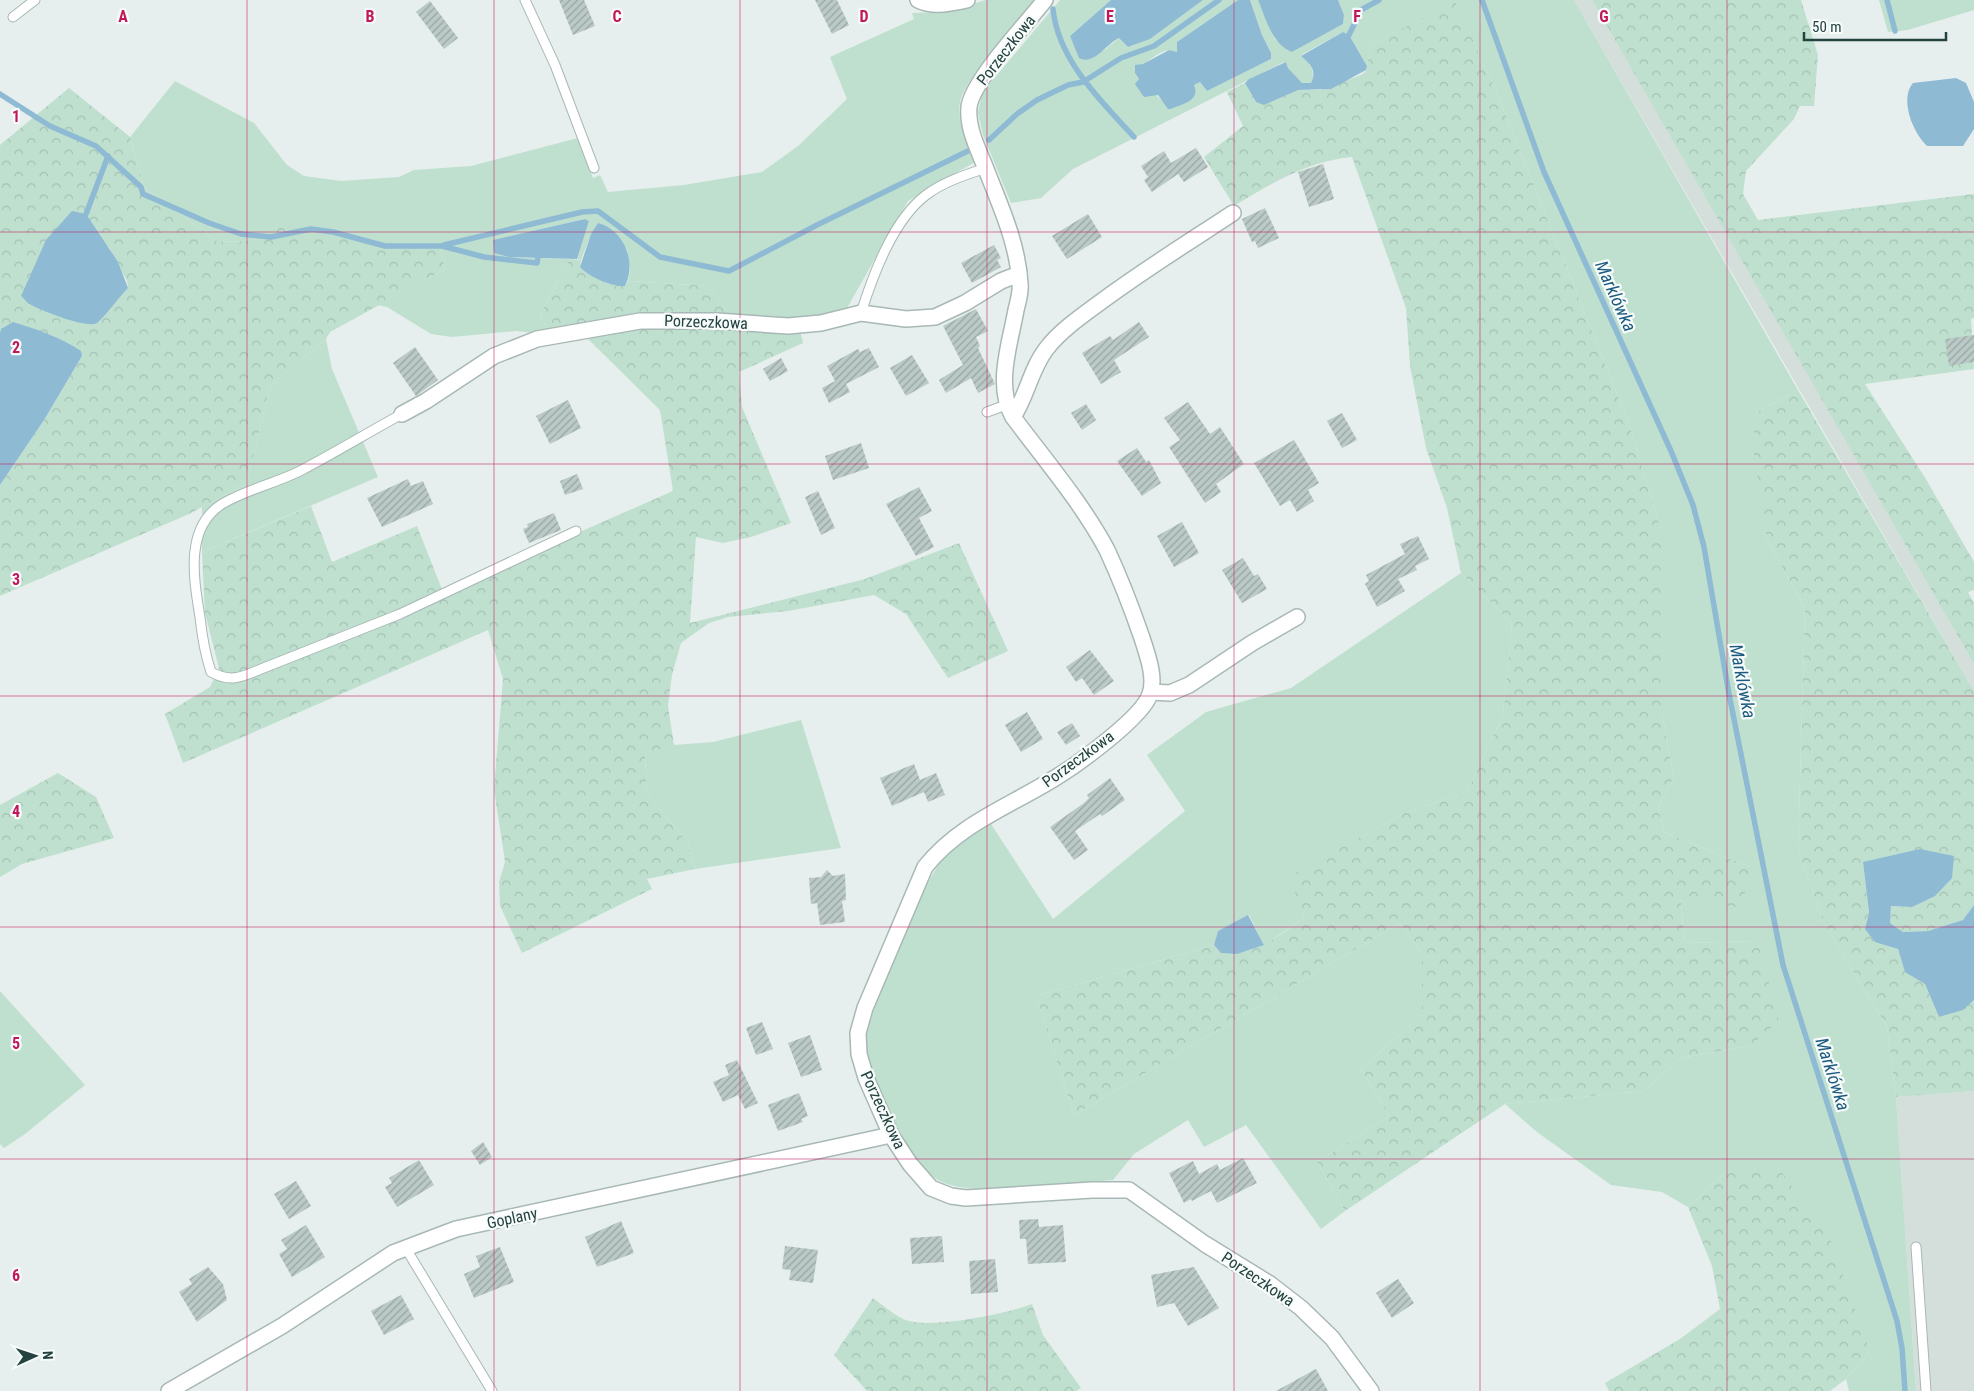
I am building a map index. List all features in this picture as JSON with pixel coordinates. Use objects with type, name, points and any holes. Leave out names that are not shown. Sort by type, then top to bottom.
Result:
[{"type":"street","points":[[918,0],[926,4],[945,4],[967,0]]},
{"type":"street","name":"Porzeczkowa","points":[[1010,411],[1005,373],[1021,286],[1017,258],[1005,220],[970,125],[969,106],[977,86],[1045,0]]},
{"type":"street","points":[[1233,214],[1126,283],[1072,324],[1047,348],[1039,362],[1023,402],[1010,411],[1079,506],[1106,550],[1138,626],[1150,665],[1151,692],[1170,693],[1189,685],[1252,643],[1297,617]]},
{"type":"street","name":"Porzeczkowa","points":[[402,414],[426,401],[494,356],[537,339],[640,322],[717,321],[788,326],[822,323],[861,313],[906,319],[935,318],[965,303],[1001,281],[1019,274]]},
{"type":"street","name":"Porzeczkowa","points":[[1151,692],[1144,708],[1105,742],[1056,778],[963,830],[940,849],[925,867],[868,1000],[858,1033],[860,1054],[866,1078],[891,1135],[910,1164],[931,1188],[942,1194],[966,1198],[1092,1190],[1129,1190],[1205,1244],[1270,1284],[1300,1308],[1332,1338],[1372,1391]]},
{"type":"street","name":"Goplany","points":[[169,1391],[256,1342],[405,1247],[456,1230],[891,1135]]},
{"type":"lane","points":[[13,17],[35,0]]},
{"type":"lane","points":[[525,0],[555,65],[594,168]]},
{"type":"lane","points":[[861,313],[892,238],[908,212],[926,195],[948,182],[986,168]]},
{"type":"lane","points":[[987,412],[1010,411]]},
{"type":"lane","points":[[402,414],[301,471],[252,489],[221,505],[205,519],[196,543],[194,578],[206,657],[212,672],[222,678],[239,678],[261,670],[400,614],[576,531]]},
{"type":"lane","points":[[405,1247],[492,1391]]},
{"type":"lane","points":[[1916,1247],[1926,1391]]},
{"type":"shaded area","points":[[1574,0],[1592,0],[1777,319],[1974,664],[1974,691]]},
{"type":"shaded area","points":[[1974,1091],[1974,1391],[1916,1391],[1896,1097]]},
{"type":"green space","points":[[986,0],[1035,0],[981,65],[971,79],[960,102],[959,109],[963,133],[975,162],[908,201],[847,308],[819,317],[735,322],[709,286],[628,281],[630,269],[627,249],[591,234],[581,260],[577,259],[589,221],[585,219],[493,240],[509,257],[570,259],[540,315],[550,335],[516,331],[452,337],[431,334],[387,307],[378,305],[445,269],[441,248],[397,244],[277,226],[252,241],[218,242],[144,187],[130,137],[175,81],[254,123],[287,165],[304,176],[341,181],[399,177],[414,170],[471,166],[578,138],[593,178],[600,175],[608,192],[684,185],[762,172],[798,146],[847,99],[830,57],[914,19],[912,13],[946,12]]},
{"type":"green space","points":[[1060,0],[1111,0],[1070,36],[1103,51],[1119,38],[1128,47],[1150,39],[1203,0],[1238,0],[1177,42],[1177,52],[1166,50],[1162,52],[1146,62],[1135,73],[1171,109],[1193,98],[1195,94],[1194,85],[1200,82],[1207,91],[1271,59],[1271,53],[1262,35],[1250,0],[1258,0],[1275,39],[1292,52],[1343,24],[1344,15],[1338,0],[1574,0],[1798,390],[1755,413],[1767,540],[1805,608],[1798,850],[1824,923],[1887,1027],[1896,1097],[1916,1391],[1849,1391],[1846,1379],[1870,1352],[1725,1173],[1688,1207],[1662,1192],[1611,1185],[1537,1132],[1505,1104],[1644,1091],[1681,1058],[1750,1046],[1758,941],[1684,943],[1681,897],[1750,867],[1664,832],[1658,807],[1674,777],[1662,714],[1662,533],[1628,421],[1496,91],[1455,2],[1371,45],[1367,66],[1349,35],[1343,32],[1301,55],[1312,71],[1311,83],[1302,83],[1288,68],[1286,62],[1282,63],[1073,169],[1041,198],[1011,203],[983,135],[978,113],[982,93]]},
{"type":"green space","points":[[1592,0],[1801,0],[1818,55],[1814,106],[1800,106],[1794,119],[1746,171],[1743,194],[1758,220],[1974,194],[1974,318],[1971,319],[1974,369],[1865,384],[1924,476],[1974,562],[1974,590],[1968,592],[1974,603],[1974,664]]},
{"type":"green space","points":[[1879,0],[1974,0],[1974,10],[1908,30],[1888,32]]},
{"type":"green space","points":[[1455,1],[1496,91],[1628,421],[1662,533],[1662,714],[1674,777],[1658,807],[1664,832],[1750,867],[1742,908],[1681,898],[1684,943],[1758,941],[1779,1021],[1750,1046],[1681,1058],[1644,1091],[1505,1104],[1345,1211],[1317,1162],[1389,1116],[1361,1069],[1422,1015],[1422,953],[1400,923],[1074,1115],[1036,996],[1214,945],[1222,953],[1234,953],[1256,948],[1275,938],[1304,918],[1289,876],[1405,813],[1467,792],[1503,715],[1512,623],[1461,573],[1447,508],[1426,448],[1410,366],[1406,308],[1352,157],[1336,159],[1305,168],[1276,181],[1234,206],[1204,157],[1243,126],[1227,92],[1245,83],[1256,102],[1298,90],[1320,90],[1361,75],[1366,71],[1371,45]]},
{"type":"green space","points":[[69,88],[130,137],[144,187],[218,242],[252,241],[277,226],[299,223],[397,244],[441,248],[445,269],[330,332],[326,339],[270,386],[247,483],[189,514],[0,596],[0,485],[44,420],[82,356],[1,329],[0,333],[0,145]],"holes":[[[108,246],[127,281],[128,288],[115,300],[99,322],[28,304]]]},
{"type":"green space","points":[[570,259],[581,260],[580,267],[625,286],[628,281],[709,286],[735,322],[800,330],[803,343],[739,372],[742,407],[791,523],[751,537],[723,543],[696,537],[690,623],[865,579],[959,543],[1008,651],[948,678],[906,614],[874,595],[788,611],[728,617],[709,623],[681,643],[672,675],[668,706],[674,745],[645,754],[647,794],[688,843],[695,869],[647,879],[652,889],[522,953],[500,906],[499,882],[505,862],[494,789],[503,679],[488,630],[183,763],[165,714],[210,687],[219,668],[205,613],[202,552],[311,506],[332,562],[417,526],[443,592],[673,491],[660,410],[588,339],[550,335],[540,315]]},
{"type":"green space","points":[[326,339],[332,369],[378,477],[202,552],[202,507],[247,483],[270,386]]},
{"type":"green space","points":[[1798,390],[1974,691],[1974,905],[1963,920],[1928,931],[1903,932],[1890,923],[1891,906],[1912,907],[1863,862],[1869,912],[1865,929],[1898,949],[1905,971],[1925,984],[1939,1017],[1962,1010],[1974,1000],[1974,1091],[1896,1097],[1887,1027],[1824,923],[1798,850],[1805,608],[1767,540],[1753,448],[1755,413]]},
{"type":"green space","points":[[1461,573],[1512,623],[1503,715],[1467,792],[1405,813],[1290,876],[1304,918],[1264,945],[1249,915],[1218,931],[1214,945],[1036,996],[1074,1115],[1400,923],[1422,953],[1422,1015],[1361,1069],[1389,1116],[1317,1162],[1345,1211],[1321,1229],[1246,1125],[1204,1147],[1188,1120],[1134,1154],[1113,1180],[1024,1188],[976,1189],[956,1186],[933,1177],[920,1164],[909,1148],[881,1096],[873,1076],[866,1044],[874,1009],[896,952],[921,896],[932,875],[945,857],[991,824],[1053,919],[1185,811],[1147,755],[1206,712],[1291,688]]},
{"type":"green space","points":[[801,720],[841,848],[695,869],[688,843],[647,794],[645,753],[674,745],[713,742]]},
{"type":"green space","points":[[58,773],[96,797],[114,838],[22,864],[0,877],[0,805]]},
{"type":"green space","points":[[0,991],[85,1085],[25,1134],[4,1148],[0,1144]]},
{"type":"green space","points":[[1778,1167],[1832,1243],[1870,1352],[1846,1379],[1830,1391],[1609,1391],[1605,1383],[1680,1339],[1720,1309],[1712,1266],[1688,1207],[1725,1173]]},
{"type":"green space","points":[[873,1298],[900,1317],[921,1323],[971,1319],[1006,1312],[1032,1304],[1043,1335],[1081,1388],[1076,1391],[867,1391],[834,1355]]},
{"type":"water","points":[[1111,0],[1203,0],[1150,39],[1128,47],[1119,38],[1095,57],[1085,60],[1079,58],[1070,36]]},
{"type":"water","points":[[1238,0],[1250,0],[1262,35],[1271,53],[1271,59],[1207,91],[1200,82],[1194,85],[1195,95],[1193,98],[1171,109],[1168,109],[1158,95],[1144,97],[1135,84],[1139,79],[1135,73],[1135,65],[1143,64],[1169,50],[1177,52],[1177,42]]},
{"type":"water","points":[[1258,0],[1338,0],[1344,15],[1343,24],[1292,52],[1279,43],[1275,37]]},
{"type":"water","points":[[1343,32],[1349,35],[1367,66],[1366,70],[1331,89],[1298,90],[1264,105],[1256,102],[1245,83],[1249,79],[1286,62],[1288,68],[1302,83],[1311,83],[1313,78],[1312,68],[1301,56]]},
{"type":"water","points":[[1956,78],[1966,83],[1974,102],[1974,129],[1963,146],[1927,146],[1917,133],[1910,116],[1907,98],[1909,90],[1913,83]]},
{"type":"water","points":[[72,211],[86,214],[118,262],[128,288],[97,323],[92,324],[63,318],[29,304],[21,296],[46,240]]},
{"type":"water","points":[[585,219],[589,221],[577,259],[509,257],[494,253],[493,240]]},
{"type":"water","points":[[598,223],[615,232],[626,248],[630,267],[625,286],[601,281],[580,267],[591,234]]},
{"type":"water","points":[[13,322],[65,342],[81,351],[82,356],[44,420],[0,485],[0,333],[1,329]]},
{"type":"water","points":[[1920,849],[1954,856],[1952,878],[1935,896],[1912,907],[1891,906],[1890,923],[1903,932],[1928,931],[1963,920],[1974,905],[1974,1000],[1963,1010],[1939,1017],[1925,984],[1905,972],[1898,949],[1875,942],[1865,929],[1869,912],[1863,862]]},
{"type":"water","points":[[1248,915],[1264,945],[1237,954],[1221,953],[1214,945],[1218,931]]},
{"type":"building","points":[[559,0],[584,0],[595,26],[573,35]]},
{"type":"building","points":[[815,0],[837,0],[849,25],[832,34]]},
{"type":"building","points":[[430,1],[458,38],[444,49],[416,12]]},
{"type":"building","points":[[1196,148],[1208,167],[1184,182],[1178,174],[1152,192],[1144,180],[1148,177],[1141,166],[1164,151],[1171,163]]},
{"type":"building","points":[[1323,164],[1334,199],[1309,207],[1298,172]]},
{"type":"building","points":[[1265,208],[1279,238],[1258,248],[1255,241],[1252,242],[1242,219]]},
{"type":"building","points":[[1088,214],[1102,237],[1067,259],[1052,236]]},
{"type":"building","points":[[994,245],[1001,258],[997,260],[1001,267],[972,283],[961,263]]},
{"type":"building","points":[[976,309],[988,331],[976,337],[980,346],[978,348],[995,384],[978,393],[971,378],[946,393],[939,380],[963,365],[943,326]]},
{"type":"building","points":[[1139,322],[1149,337],[1114,360],[1121,372],[1101,384],[1082,353],[1110,336],[1113,340]]},
{"type":"building","points":[[1974,335],[1974,362],[1949,366],[1945,339]]},
{"type":"building","points":[[415,347],[438,380],[416,396],[393,363]]},
{"type":"building","points":[[869,348],[879,367],[846,384],[850,392],[829,403],[822,388],[835,381],[827,366],[858,349],[860,352]]},
{"type":"building","points":[[912,355],[929,383],[906,396],[890,368]]},
{"type":"building","points":[[781,358],[788,371],[770,381],[763,369]]},
{"type":"building","points":[[568,400],[581,428],[550,444],[536,416]]},
{"type":"building","points":[[1188,402],[1210,434],[1220,427],[1244,464],[1216,484],[1221,492],[1205,503],[1169,447],[1180,440],[1164,418]]},
{"type":"building","points":[[1086,404],[1096,420],[1082,430],[1071,413]]},
{"type":"building","points":[[1342,413],[1357,440],[1342,448],[1327,421]]},
{"type":"building","points":[[1294,440],[1319,483],[1308,490],[1314,501],[1297,512],[1290,500],[1280,506],[1254,463]]},
{"type":"building","points":[[861,443],[869,468],[833,480],[825,456]]},
{"type":"building","points":[[1137,448],[1146,462],[1149,460],[1161,483],[1142,496],[1117,461]]},
{"type":"building","points":[[577,474],[583,489],[565,495],[560,481]]},
{"type":"building","points":[[408,479],[411,486],[423,481],[433,504],[382,527],[367,498]]},
{"type":"building","points":[[919,487],[932,511],[919,518],[934,547],[916,556],[886,504]]},
{"type":"building","points":[[818,491],[835,528],[821,535],[805,497]]},
{"type":"building","points":[[554,513],[561,530],[529,543],[523,529],[528,527],[527,524]]},
{"type":"building","points":[[1182,522],[1199,553],[1174,567],[1157,536]]},
{"type":"building","points":[[1418,536],[1429,559],[1415,566],[1417,570],[1398,579],[1405,591],[1377,607],[1365,584],[1369,581],[1366,575],[1405,554],[1400,544]]},
{"type":"building","points":[[1243,558],[1254,576],[1258,574],[1267,589],[1242,603],[1222,570]]},
{"type":"building","points":[[1090,650],[1114,681],[1094,695],[1082,678],[1076,682],[1066,667]]},
{"type":"building","points":[[1027,712],[1043,739],[1021,752],[1005,725]]},
{"type":"building","points":[[1072,723],[1080,736],[1066,745],[1057,732]]},
{"type":"building","points":[[914,764],[920,780],[936,773],[945,795],[928,802],[924,792],[892,806],[880,778]]},
{"type":"building","points":[[1110,778],[1125,800],[1075,831],[1088,850],[1074,860],[1050,827],[1084,803],[1089,798],[1087,795]]},
{"type":"building","points":[[827,870],[833,876],[845,874],[846,900],[842,901],[845,922],[820,925],[817,903],[811,904],[809,878],[821,877]]},
{"type":"building","points":[[762,1022],[773,1049],[756,1055],[746,1028]]},
{"type":"building","points":[[810,1035],[822,1070],[801,1077],[788,1043]]},
{"type":"building","points":[[737,1060],[758,1103],[745,1109],[738,1095],[723,1102],[713,1082],[729,1075],[725,1065]]},
{"type":"building","points":[[799,1093],[808,1116],[801,1119],[803,1122],[778,1131],[768,1105]]},
{"type":"building","points":[[483,1142],[492,1157],[480,1165],[471,1151]]},
{"type":"building","points":[[1243,1158],[1257,1183],[1217,1203],[1211,1191],[1184,1203],[1169,1173],[1193,1161],[1199,1174],[1217,1164],[1220,1170]]},
{"type":"building","points":[[419,1160],[434,1185],[397,1207],[385,1187],[392,1183],[389,1178]]},
{"type":"building","points":[[296,1181],[311,1206],[289,1219],[274,1194]]},
{"type":"building","points":[[1038,1219],[1039,1227],[1063,1225],[1066,1262],[1028,1264],[1026,1239],[1020,1239],[1019,1220]]},
{"type":"building","points":[[621,1221],[634,1253],[597,1267],[585,1237]]},
{"type":"building","points":[[306,1225],[325,1257],[292,1277],[279,1254],[287,1249],[281,1240]]},
{"type":"building","points":[[942,1236],[944,1262],[912,1264],[910,1238]]},
{"type":"building","points":[[785,1246],[818,1250],[813,1283],[789,1280],[791,1270],[782,1269]]},
{"type":"building","points":[[500,1247],[514,1282],[474,1298],[464,1274],[480,1267],[476,1256]]},
{"type":"building","points":[[995,1259],[998,1292],[971,1294],[969,1261]]},
{"type":"building","points":[[208,1267],[223,1284],[227,1300],[197,1322],[179,1292],[192,1284],[189,1279]]},
{"type":"building","points":[[1194,1267],[1219,1308],[1188,1326],[1174,1303],[1157,1307],[1151,1275]]},
{"type":"building","points":[[1398,1279],[1414,1303],[1392,1318],[1376,1293]]},
{"type":"building","points":[[401,1295],[414,1319],[384,1335],[371,1311]]},
{"type":"building","points":[[1316,1369],[1328,1391],[1276,1391]]},
{"type":"waterway","points":[[989,140],[1017,114],[1037,100],[1068,85],[1083,82],[1121,58],[1154,46],[1219,0]]},
{"type":"waterway","points":[[1349,35],[1361,10],[1379,0]]},
{"type":"waterway","name":"Marklówka","points":[[1482,0],[1544,172],[1671,451],[1693,505],[1704,547],[1729,694],[1783,965],[1897,1321],[1902,1348],[1905,1391]]},
{"type":"waterway","points":[[1887,0],[1895,31]]},
{"type":"waterway","points":[[1053,9],[1063,45],[1072,62],[1095,94],[1134,137]]},
{"type":"waterway","points":[[0,94],[50,126],[96,146],[141,187],[143,194],[209,223],[241,234],[271,237],[311,229],[333,232],[385,246],[442,246],[484,257],[537,263],[538,257]]},
{"type":"waterway","points":[[444,245],[582,212],[598,211],[660,257],[729,271],[817,225],[968,151]]},
{"type":"waterway","points":[[86,214],[108,156]]}]
